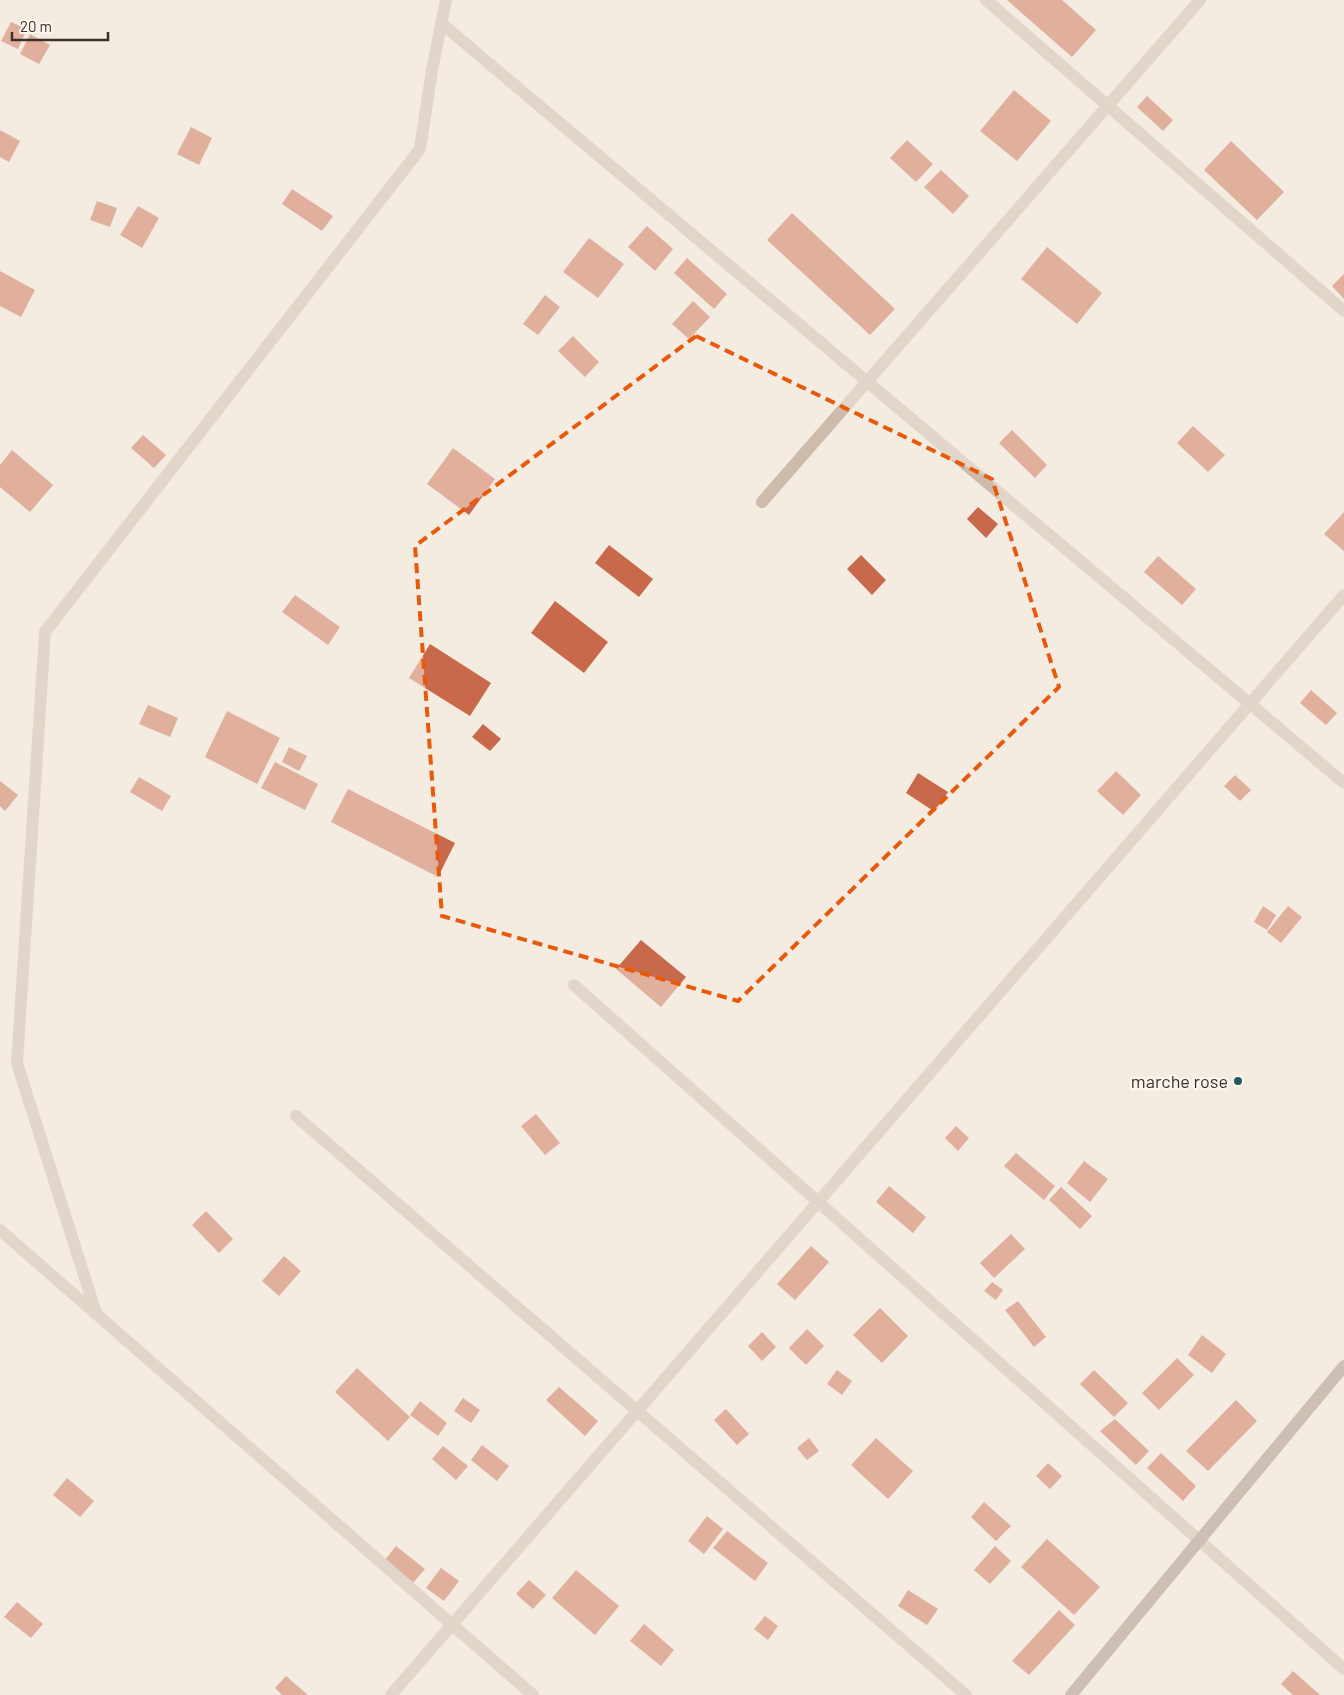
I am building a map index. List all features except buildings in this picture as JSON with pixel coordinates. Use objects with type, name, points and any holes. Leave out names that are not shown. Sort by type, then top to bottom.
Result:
[{"type":"street","points":[[96,1312],[17,1063],[45,632],[420,149],[432,70],[446,0]]},
{"type":"street","points":[[986,0],[1344,310]]},
{"type":"street","points":[[762,502],[1200,0]]},
{"type":"street","points":[[441,23],[1344,783]]},
{"type":"street","points":[[391,1695],[1344,595]]},
{"type":"street","points":[[574,985],[1344,1669]]},
{"type":"street","points":[[296,1116],[966,1695]]},
{"type":"street","points":[[0,1230],[533,1695]]},
{"type":"street","points":[[1071,1695],[1344,1366]]},
{"type":"highlighted area","points":[[696,336],[992,479],[1059,687],[738,1001],[442,916],[415,546]]},
{"type":"place","name":"marche rose","points":[[1238,1081]]}]
